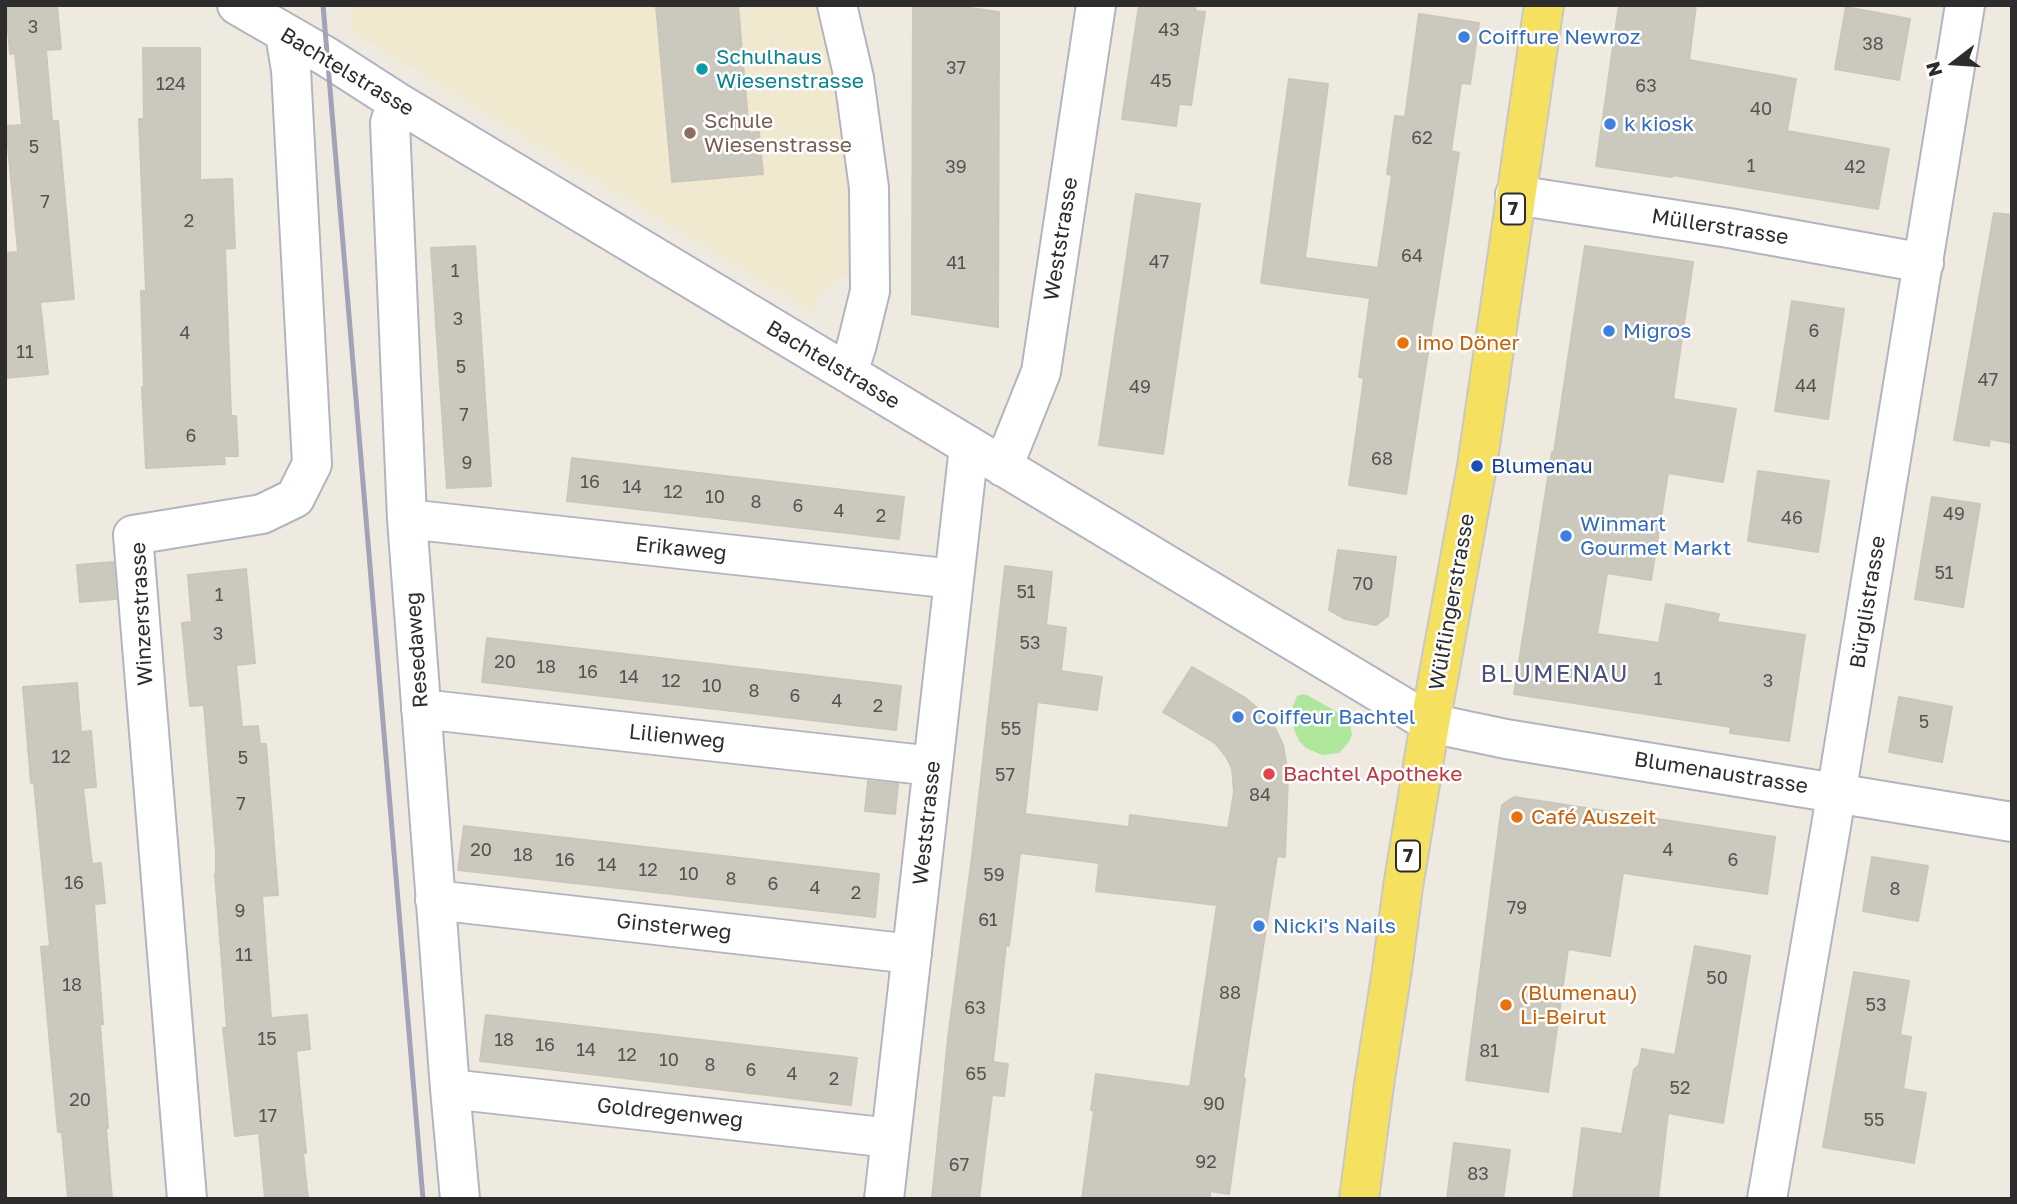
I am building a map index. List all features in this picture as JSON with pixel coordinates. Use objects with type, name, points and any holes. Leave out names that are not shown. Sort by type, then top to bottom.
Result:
[{"type":"main road","name":"Wülflingerstrasse","points":[[1359,1199],[1405,875],[1477,466],[1544,5]]},
{"type":"street","name":"Bachtelstrasse","points":[[237,5],[1430,723]]},
{"type":"street","points":[[837,5],[853,78],[869,188],[870,291],[848,373]]},
{"type":"street","name":"Weststrasse","points":[[1003,467],[1041,372],[1096,5]]},
{"type":"street","name":"Bürglistrasse","points":[[1766,1199],[1837,792],[1965,5]]},
{"type":"street","name":"Winzerstrasse","points":[[187,1199],[133,535],[262,514],[295,498],[312,464],[290,61],[285,34]]},
{"type":"street","name":"Resedaweg","points":[[397,102],[390,123],[407,519],[460,1199]]},
{"type":"street","name":"Müllerstrasse","points":[[1515,195],[1729,228],[1924,263]]},
{"type":"street","name":"Weststrasse","points":[[884,1199],[969,447]]},
{"type":"street","name":"Erikaweg","points":[[407,519],[954,579]]},
{"type":"street","name":"Lilienweg","points":[[421,709],[933,766]]},
{"type":"street","name":"Blumenaustrasse","points":[[1430,723],[1506,739],[2012,822]]},
{"type":"street","name":"Ginsterweg","points":[[435,900],[912,954]]},
{"type":"street","name":"Goldregenweg","points":[[450,1088],[891,1138]]},
{"type":"shaded area","name":"Schule Wiesenstrasse","points":[[351,5],[837,5],[870,291],[844,275],[818,294],[813,312],[350,30]]},
{"type":"green space","points":[[1302,694],[1337,712],[1350,724],[1352,735],[1339,753],[1322,755],[1306,748],[1299,741],[1294,729],[1292,708],[1297,696]]},
{"type":"building","points":[[6,5],[57,5],[61,49],[46,50],[52,121],[58,121],[74,299],[40,302],[48,374],[5,378],[5,253],[18,252],[6,126],[22,125],[15,53],[10,54]]},
{"type":"building","name":"Schulhaus Wiesenstrasse","points":[[656,5],[738,5],[749,133],[759,132],[763,174],[672,182]]},
{"type":"building","points":[[913,5],[949,5],[999,12],[998,327],[912,314]]},
{"type":"building","points":[[1139,5],[1196,5],[1195,11],[1205,12],[1191,105],[1179,104],[1176,126],[1122,119]]},
{"type":"building","points":[[1619,5],[1696,5],[1689,60],[1796,79],[1787,131],[1889,149],[1878,209],[1672,175],[1596,166]]},
{"type":"building","points":[[1846,7],[1910,19],[1899,80],[1835,69]]},
{"type":"building","points":[[1419,14],[1479,23],[1470,84],[1461,83],[1451,151],[1459,153],[1406,494],[1349,485],[1364,378],[1359,377],[1370,298],[1261,283],[1289,79],[1328,84],[1305,258],[1378,268],[1392,175],[1387,174],[1395,116],[1405,117]]},
{"type":"building","points":[[143,48],[200,48],[200,180],[232,179],[235,248],[225,249],[231,416],[236,416],[238,456],[224,456],[225,464],[146,468],[141,291],[146,291],[139,119],[144,119]]},
{"type":"building","points":[[1136,194],[1200,204],[1163,454],[1099,445]]},
{"type":"building","points":[[1994,213],[2012,215],[2012,443],[1990,439],[1989,446],[1954,440]]},
{"type":"building","points":[[475,246],[491,486],[447,488],[431,248]]},
{"type":"building","points":[[1585,246],[1693,262],[1673,399],[1736,409],[1723,482],[1668,473],[1651,580],[1607,573],[1597,634],[1659,643],[1666,604],[1719,614],[1717,622],[1805,635],[1789,741],[1730,733],[1731,727],[1514,694]]},
{"type":"building","points":[[1792,301],[1844,309],[1828,419],[1775,411]]},
{"type":"building","points":[[572,458],[904,497],[899,539],[567,501]]},
{"type":"building","points":[[1758,471],[1829,481],[1818,552],[1748,541]]},
{"type":"building","points":[[1932,497],[1980,504],[1963,607],[1915,599]]},
{"type":"building","points":[[1338,550],[1396,557],[1388,616],[1376,625],[1345,619],[1329,610]]},
{"type":"building","points":[[113,562],[116,599],[80,602],[77,565]]},
{"type":"building","points":[[1005,566],[1052,572],[1046,625],[1066,628],[1061,671],[1102,677],[1097,710],[1037,702],[1025,814],[1129,827],[1130,815],[1228,828],[1234,792],[1232,768],[1227,758],[1215,743],[1163,712],[1192,667],[1244,697],[1256,707],[1272,722],[1283,745],[1288,776],[1285,857],[1277,856],[1243,1078],[1245,1079],[1229,1194],[1210,1191],[1210,1199],[1082,1199],[1094,1111],[1091,1110],[1096,1074],[1190,1087],[1217,905],[1096,891],[1099,863],[1020,853],[993,1062],[1008,1064],[1004,1096],[992,1095],[979,1199],[932,1199],[948,1038],[973,849]]},
{"type":"building","points":[[246,569],[255,663],[236,665],[242,727],[258,726],[260,744],[266,744],[278,895],[262,896],[271,1018],[307,1015],[310,1049],[296,1051],[308,1199],[265,1199],[259,1133],[235,1136],[223,1028],[227,1028],[204,705],[190,706],[182,623],[192,622],[188,575]]},
{"type":"building","points":[[487,638],[901,686],[896,730],[482,682]]},
{"type":"building","points":[[77,683],[81,732],[91,731],[96,787],[83,788],[92,864],[101,863],[105,903],[94,904],[112,1199],[68,1199],[62,1132],[58,1132],[41,947],[50,946],[23,687]]},
{"type":"building","points":[[1899,697],[1952,707],[1942,762],[1889,752]]},
{"type":"building","points":[[868,781],[898,784],[895,814],[865,811]]},
{"type":"building","points":[[1514,797],[1775,837],[1767,894],[1623,873],[1610,956],[1568,949],[1548,1092],[1466,1080],[1502,805]]},
{"type":"building","points":[[464,826],[879,874],[875,917],[458,870]]},
{"type":"building","points":[[1872,857],[1928,866],[1918,921],[1863,911]]},
{"type":"building","points":[[1695,946],[1750,956],[1723,1123],[1668,1113],[1658,1199],[1573,1199],[1582,1128],[1622,1134],[1634,1070],[1639,1065],[1642,1049],[1675,1055]]},
{"type":"building","points":[[1854,972],[1909,981],[1900,1035],[1911,1037],[1903,1089],[1926,1093],[1914,1163],[1823,1147]]},
{"type":"building","points":[[486,1015],[857,1058],[851,1105],[480,1061]]},
{"type":"building","points":[[1454,1143],[1510,1150],[1503,1199],[1447,1199]]},
{"type":"railway","points":[[323,5],[423,1199]]},
{"type":"place","name":"Coiffure Newroz","points":[[1464,37]]},
{"type":"place","name":"Schulhaus Wiesenstrasse","points":[[702,69]]},
{"type":"place","name":"k kiosk","points":[[1610,124]]},
{"type":"place","name":"Schule Wiesenstrasse","points":[[690,133]]},
{"type":"place","name":"Migros","points":[[1609,331]]},
{"type":"place","name":"imo Döner","points":[[1403,343]]},
{"type":"place","name":"Blumenau","points":[[1477,466]]},
{"type":"place","name":"Winmart Gourmet Markt","points":[[1566,536]]},
{"type":"place","name":"Coiffeur Bachtel","points":[[1238,717]]},
{"type":"place","name":"Bachtel Apotheke","points":[[1269,774]]},
{"type":"place","name":"Café Auszeit","points":[[1517,817]]},
{"type":"place","name":"Nicki's Nails","points":[[1259,926]]},
{"type":"place","name":"(Blumenau) Li-Beirut","points":[[1506,1005]]},
{"type":"district","name":"BLUMENAU","points":[[1555,674]]}]
